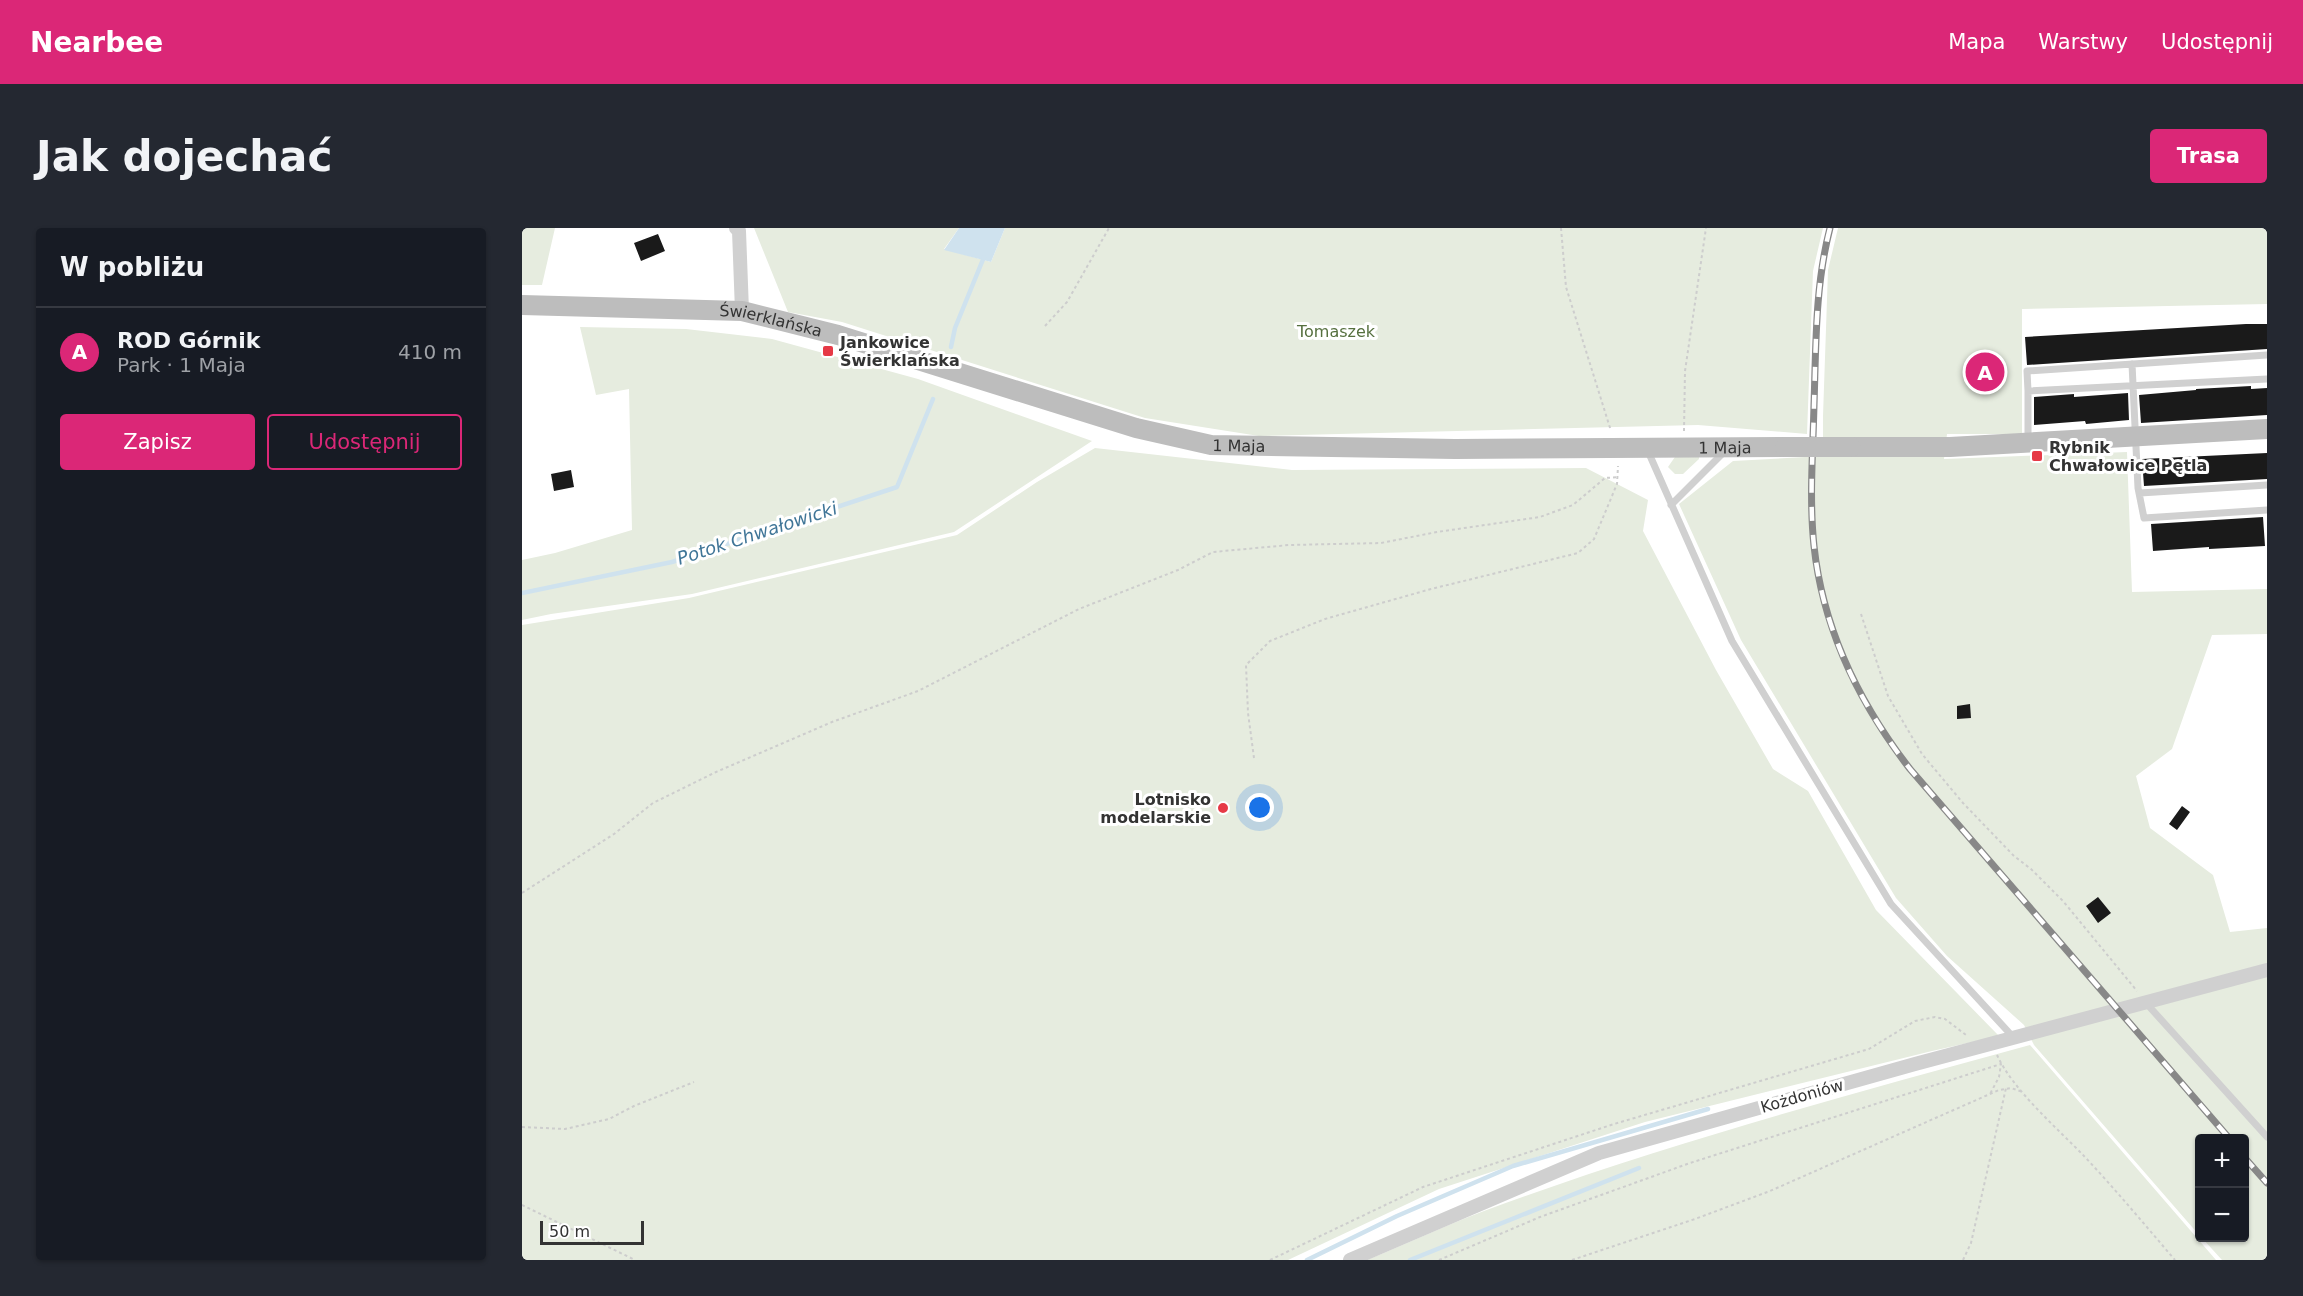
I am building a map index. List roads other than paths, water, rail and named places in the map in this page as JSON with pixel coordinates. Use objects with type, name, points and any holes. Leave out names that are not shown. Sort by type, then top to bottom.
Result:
[{"type":"main road","name":"Świerklańska","points":[[522,305],[742,311],[838,335],[1183,440]]},
{"type":"main road","name":"1 Maja","points":[[1183,440],[1231,447],[1455,449],[1684,446],[1950,447],[2267,429]]},
{"type":"street","points":[[736,228],[742,311]]},
{"type":"street","name":"Kożdoniów","points":[[1350,1260],[1599,1153],[2187,990],[2267,970]]},
{"type":"lane","points":[[2028,444],[2027,371],[2267,355]]},
{"type":"lane","points":[[2132,364],[2135,437],[2144,518],[2267,510]]},
{"type":"lane","points":[[2028,391],[2267,379]]},
{"type":"lane","points":[[1671,505],[1728,447]]},
{"type":"lane","points":[[1647,448],[1732,641],[1891,904],[2014,1038]]},
{"type":"lane","points":[[2140,493],[2267,485]]},
{"type":"lane","points":[[2146,1003],[2267,1137]]},
{"type":"water","points":[[959,228],[1005,228],[991,262],[944,250]]},
{"type":"waterway","name":"Potok Chwałowicki","points":[[951,347],[955,328],[984,257]]},
{"type":"waterway","name":"Potok Chwałowicki","points":[[522,593],[672,562],[897,487],[933,399]]},
{"type":"waterway","points":[[1307,1260],[1397,1216],[1513,1166],[1708,1109]]},
{"type":"waterway","points":[[1410,1260],[1639,1168]]},
{"type":"railway","points":[[1830,228],[1821,272],[1817,316],[1812,511],[1819,577],[1826,607],[1846,664],[1875,718],[1910,769],[2226,1134]]},
{"type":"railway","points":[[2249,1163],[2267,1183]]},
{"type":"place","name":"Jankowice Świerklańska","points":[[828,351]]},
{"type":"place","name":"ROD Górnik","points":[[1985,372]]},
{"type":"place","name":"Rybnik Chwałowice Pętla","points":[[2037,456]]},
{"type":"place","name":"Lotnisko modelarskie","points":[[1223,808]]},
{"type":"park label","name":"Tomaszek","points":[[1336,331]]}]
